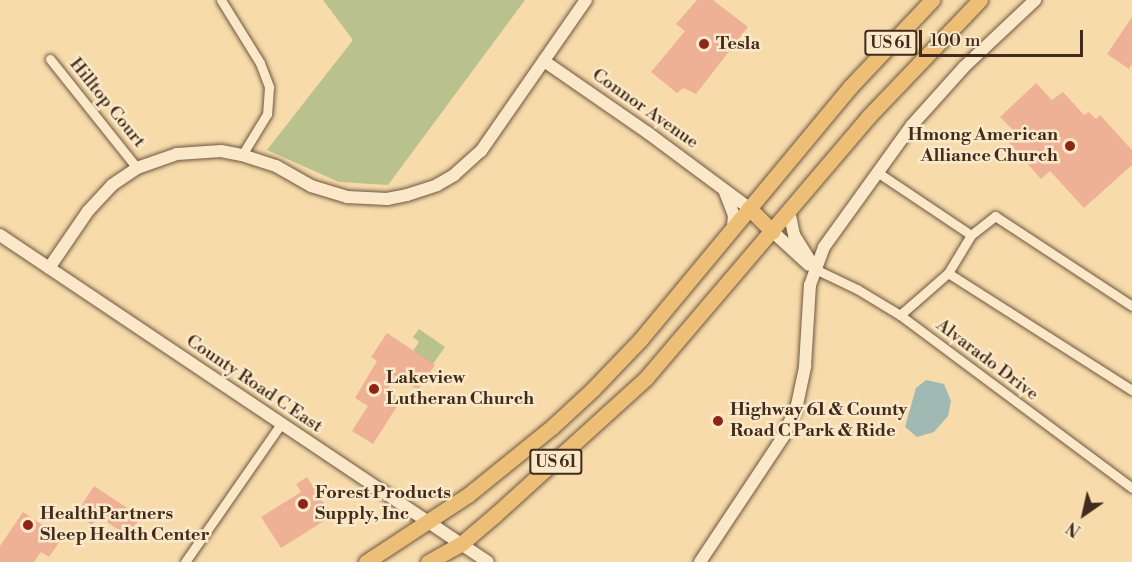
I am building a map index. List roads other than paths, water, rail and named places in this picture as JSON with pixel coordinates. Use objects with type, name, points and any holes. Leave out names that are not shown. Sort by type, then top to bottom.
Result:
[{"type":"main road","name":"US 61","points":[[366,562],[429,522],[509,463],[593,389],[640,340],[850,87],[932,0]]},
{"type":"main road","name":"US 61","points":[[428,562],[461,544],[562,457],[646,378],[868,117],[980,0]]},
{"type":"main road","name":"Connor Avenue","points":[[748,208],[772,231]]},
{"type":"street","points":[[221,0],[260,63],[269,87],[267,114],[242,155]]},
{"type":"street","points":[[49,268],[98,200],[137,168],[158,159],[197,151],[242,155],[276,166],[311,186],[347,197],[387,199],[418,192],[454,175],[481,152],[586,0]]},
{"type":"street","points":[[700,562],[783,436],[797,405],[805,366],[810,285],[824,247],[834,230],[934,100],[1035,0]]},
{"type":"street","name":"Hilltop Court","points":[[50,59],[137,168]]},
{"type":"street","name":"Connor Avenue","points":[[543,61],[748,208]]},
{"type":"street","points":[[877,172],[971,235]]},
{"type":"street","points":[[724,189],[731,203],[733,226]]},
{"type":"street","points":[[789,211],[794,235],[815,269]]},
{"type":"street","points":[[900,315],[948,273],[971,235],[994,216],[1132,306]]},
{"type":"street","points":[[772,231],[794,254],[815,269]]},
{"type":"street","name":"County Road C East","points":[[0,235],[489,562]]},
{"type":"street","name":"Alvarado Drive","points":[[815,269],[857,289],[900,315],[1132,488]]},
{"type":"street","points":[[948,273],[1132,390]]},
{"type":"street","points":[[185,562],[281,424]]},
{"type":"water","points":[[926,380],[944,384],[951,401],[948,416],[934,432],[917,437],[905,427],[916,388]]},
{"type":"place","name":"Tesla","points":[[704,44]]},
{"type":"place","name":"Hmong American Alliance Church","points":[[1070,146]]},
{"type":"place","name":"Lakeview Lutheran Church","points":[[374,389]]},
{"type":"place","name":"Highway 61 & County Road C Park & Ride","points":[[718,421]]},
{"type":"place","name":"Forest Products Supply, Inc","points":[[303,504]]},
{"type":"place","name":"HealthPartners Sleep Health Center","points":[[28,525]]}]
